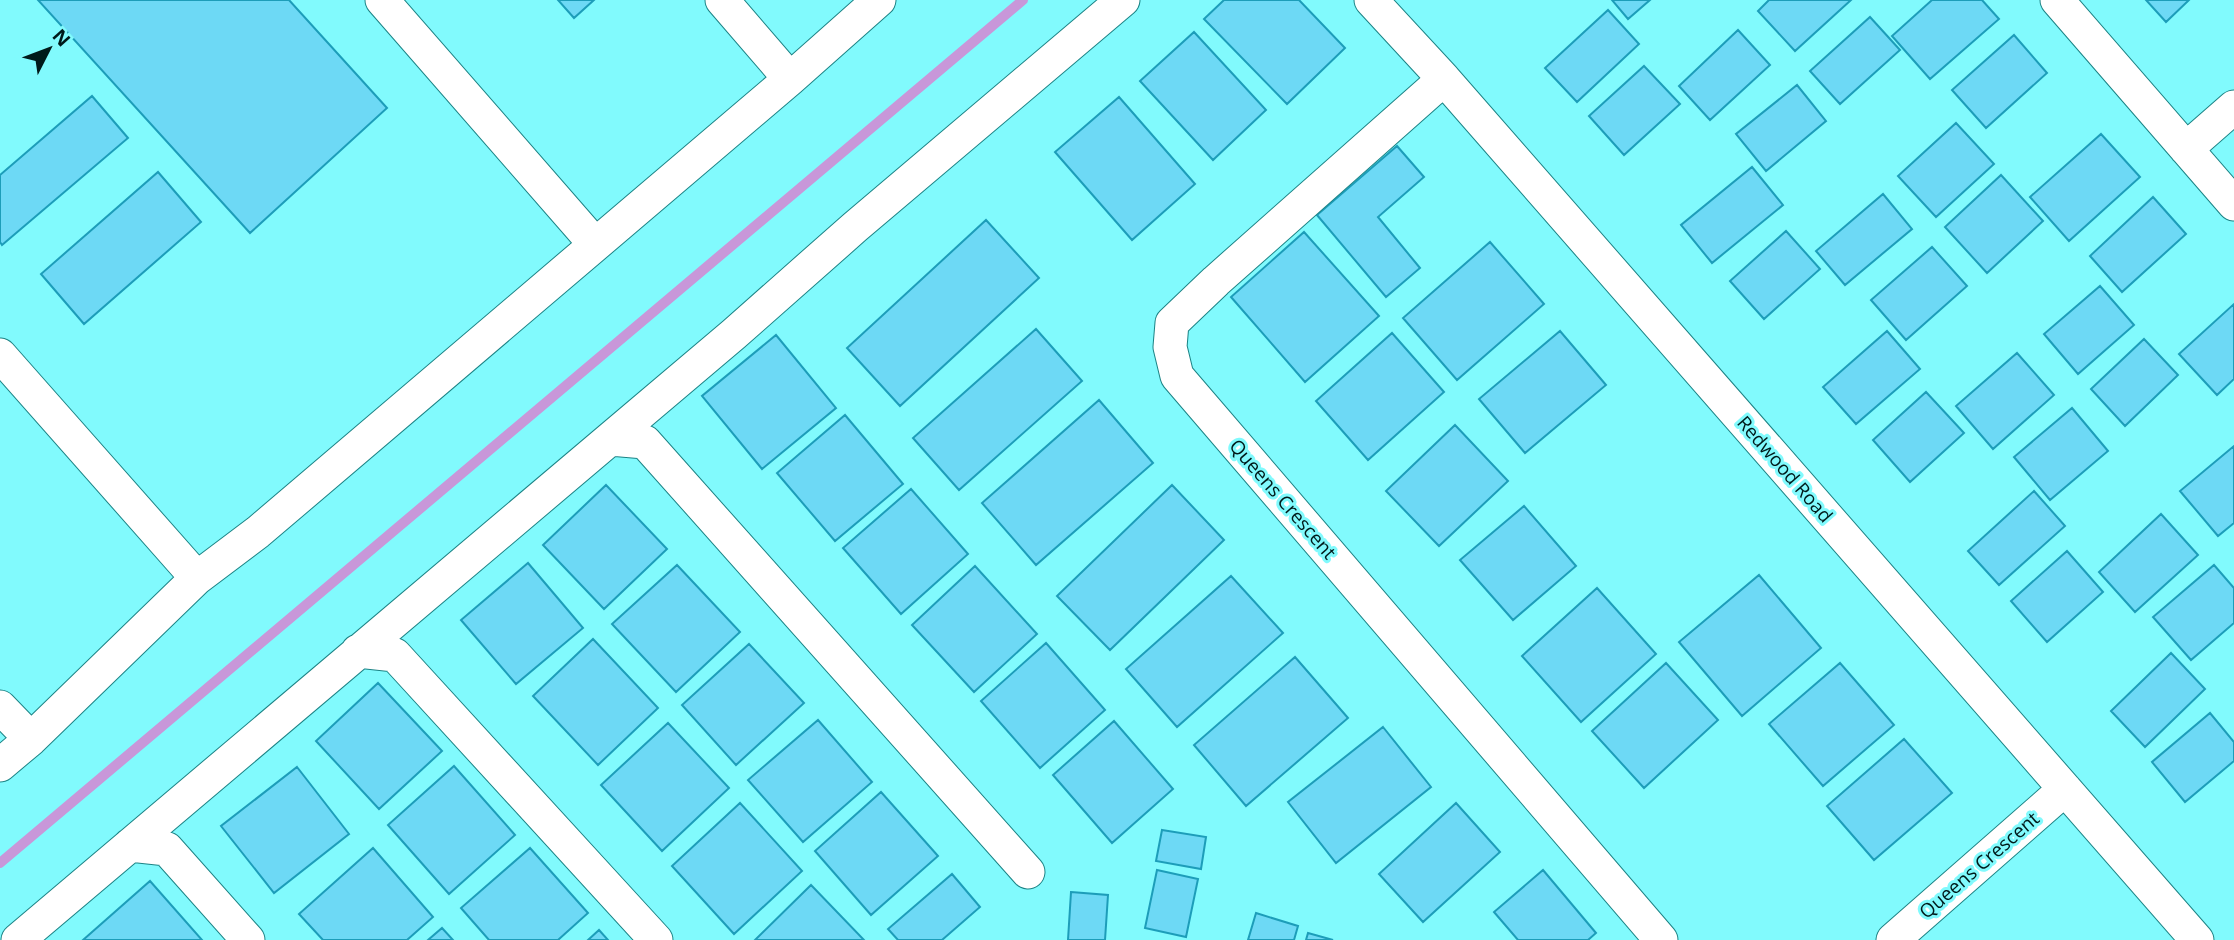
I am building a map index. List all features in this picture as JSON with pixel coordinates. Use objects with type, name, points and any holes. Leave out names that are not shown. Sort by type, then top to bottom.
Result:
[{"type":"street","points":[[382,0],[594,243]]},
{"type":"street","points":[[722,0],[790,79]]},
{"type":"street","points":[[0,765],[31,739],[197,578],[258,532],[879,0]]},
{"type":"street","points":[[18,940],[734,334],[855,227],[1123,0]]},
{"type":"street","name":"Redwood Road","points":[[1371,0],[1444,79],[2197,940]]},
{"type":"street","points":[[2057,0],[2234,204]]},
{"type":"street","name":"Queens Crescent","points":[[1444,79],[1172,323],[1170,347],[1177,376],[1661,940]]},
{"type":"street","points":[[2186,149],[2234,107]]},
{"type":"street","points":[[0,355],[197,578]]},
{"type":"street","points":[[610,439],[645,442],[1027,872]]},
{"type":"street","points":[[358,652],[395,655],[656,940]]},
{"type":"street","points":[[0,707],[31,739]]},
{"type":"street","name":"Queens Crescent","points":[[1893,940],[2065,789]]},
{"type":"street","points":[[130,845],[167,849],[248,940]]},
{"type":"building","points":[[38,0],[289,0],[387,108],[250,233]]},
{"type":"building","points":[[558,0],[594,0],[574,18]]},
{"type":"building","points":[[1224,0],[1299,0],[1345,48],[1287,104],[1204,19]]},
{"type":"building","points":[[1612,0],[1650,0],[1628,19]]},
{"type":"building","points":[[1769,0],[1851,0],[1795,51],[1758,11]]},
{"type":"building","points":[[1932,0],[1982,0],[1999,19],[1930,79],[1892,36]]},
{"type":"building","points":[[2146,0],[2189,0],[2166,22]]},
{"type":"building","points":[[1608,10],[1639,44],[1577,102],[1545,68]]},
{"type":"building","points":[[1870,17],[1900,50],[1840,104],[1810,71]]},
{"type":"building","points":[[1738,30],[1770,65],[1710,120],[1679,86]]},
{"type":"building","points":[[1194,32],[1266,110],[1213,160],[1140,81]]},
{"type":"building","points":[[2014,35],[2047,73],[1986,128],[1952,90]]},
{"type":"building","points":[[1644,66],[1680,104],[1624,155],[1589,116]]},
{"type":"building","points":[[1797,85],[1826,121],[1766,171],[1736,134]]},
{"type":"building","points":[[92,96],[128,138],[2,245],[0,175]]},
{"type":"building","points":[[1119,97],[1195,184],[1132,240],[1055,152]]},
{"type":"building","points":[[1956,123],[1994,164],[1936,217],[1898,176]]},
{"type":"building","points":[[2101,134],[2140,177],[2069,241],[2030,197]]},
{"type":"building","points":[[1397,146],[1424,177],[1378,217],[1420,268],[1386,297],[1317,215]]},
{"type":"building","points":[[1752,167],[1783,205],[1712,263],[1681,225]]},
{"type":"building","points":[[158,172],[201,222],[84,324],[41,274]]},
{"type":"building","points":[[2001,175],[2043,221],[1987,273],[1945,227]]},
{"type":"building","points":[[1883,194],[1912,229],[1845,285],[1816,251]]},
{"type":"building","points":[[2153,197],[2186,234],[2122,292],[2090,256]]},
{"type":"building","points":[[986,220],[1039,278],[900,406],[847,348]]},
{"type":"building","points":[[1786,231],[1820,269],[1764,319],[1730,281]]},
{"type":"building","points":[[1304,232],[1379,316],[1305,382],[1231,297]]},
{"type":"building","points":[[1490,242],[1544,304],[1457,380],[1403,318]]},
{"type":"building","points":[[1932,247],[1967,286],[1906,340],[1871,300]]},
{"type":"building","points":[[2100,286],[2134,325],[2078,374],[2044,334]]},
{"type":"building","points":[[2234,304],[2234,379],[2217,395],[2179,354]]},
{"type":"building","points":[[1036,329],[1082,381],[959,490],[913,438]]},
{"type":"building","points":[[1560,331],[1606,385],[1525,453],[1479,399]]},
{"type":"building","points":[[1887,331],[1920,369],[1856,424],[1823,387]]},
{"type":"building","points":[[1392,333],[1444,392],[1368,460],[1316,401]]},
{"type":"building","points":[[776,335],[836,408],[762,469],[702,396]]},
{"type":"building","points":[[2144,339],[2178,375],[2125,426],[2091,389]]},
{"type":"building","points":[[2017,353],[2054,395],[1993,449],[1956,406]]},
{"type":"building","points":[[1926,392],[1964,433],[1910,482],[1873,440]]},
{"type":"building","points":[[1099,400],[1153,463],[1036,565],[982,503]]},
{"type":"building","points":[[2072,408],[2108,451],[2050,500],[2014,457]]},
{"type":"building","points":[[845,415],[903,484],[835,541],[777,473]]},
{"type":"building","points":[[1455,425],[1508,481],[1439,546],[1386,491]]},
{"type":"building","points":[[2234,446],[2234,523],[2218,536],[2180,491]]},
{"type":"building","points":[[606,485],[667,549],[604,609],[543,545]]},
{"type":"building","points":[[1172,485],[1224,540],[1110,650],[1057,596]]},
{"type":"building","points":[[911,489],[968,554],[901,614],[843,548]]},
{"type":"building","points":[[2034,491],[2065,526],[1999,585],[1968,551]]},
{"type":"building","points":[[1524,506],[1576,566],[1513,620],[1460,560]]},
{"type":"building","points":[[2161,514],[2198,555],[2135,612],[2099,572]]},
{"type":"building","points":[[2067,551],[2103,592],[2047,642],[2011,601]]},
{"type":"building","points":[[528,563],[583,628],[516,684],[461,620]]},
{"type":"building","points":[[677,565],[740,632],[676,692],[612,624]]},
{"type":"building","points":[[2214,565],[2234,588],[2234,623],[2191,660],[2153,617]]},
{"type":"building","points":[[975,566],[1037,634],[974,692],[912,625]]},
{"type":"building","points":[[1759,575],[1821,648],[1742,716],[1679,642]]},
{"type":"building","points":[[1231,576],[1283,633],[1177,727],[1126,669]]},
{"type":"building","points":[[1597,588],[1656,654],[1581,722],[1522,656]]},
{"type":"building","points":[[593,639],[658,708],[598,765],[533,696]]},
{"type":"building","points":[[1046,643],[1105,710],[1040,768],[981,701]]},
{"type":"building","points":[[749,644],[804,703],[736,765],[682,705]]},
{"type":"building","points":[[2171,653],[2205,689],[2145,747],[2111,711]]},
{"type":"building","points":[[1295,657],[1348,718],[1246,806],[1194,745]]},
{"type":"building","points":[[1666,663],[1718,720],[1644,788],[1592,731]]},
{"type":"building","points":[[1840,663],[1894,725],[1823,786],[1769,724]]},
{"type":"building","points":[[378,683],[442,751],[379,809],[316,741]]},
{"type":"building","points":[[2210,713],[2234,742],[2234,761],[2185,802],[2152,762]]},
{"type":"building","points":[[818,720],[872,782],[803,842],[748,780]]},
{"type":"building","points":[[1114,721],[1173,789],[1112,843],[1053,775]]},
{"type":"building","points":[[668,723],[729,788],[662,851],[601,785]]},
{"type":"building","points":[[1383,727],[1431,787],[1336,863],[1288,802]]},
{"type":"building","points":[[1904,739],[1952,793],[1874,860],[1827,806]]},
{"type":"building","points":[[454,766],[515,835],[449,894],[388,825]]},
{"type":"building","points":[[297,767],[349,834],[274,893],[221,826]]},
{"type":"building","points":[[881,792],[938,856],[871,915],[815,851]]},
{"type":"building","points":[[740,803],[802,871],[734,934],[672,866]]},
{"type":"building","points":[[1456,803],[1500,852],[1423,922],[1379,874]]},
{"type":"building","points":[[1162,830],[1206,837],[1201,869],[1156,861]]},
{"type":"building","points":[[373,848],[433,917],[407,940],[323,940],[299,914]]},
{"type":"building","points":[[530,848],[588,913],[558,940],[489,940],[461,908]]},
{"type":"building","points":[[1157,870],[1198,879],[1186,937],[1145,928]]},
{"type":"building","points":[[1543,870],[1596,933],[1588,940],[1518,940],[1494,912]]},
{"type":"building","points":[[952,874],[980,907],[942,940],[898,940],[888,929]]},
{"type":"building","points":[[150,881],[202,940],[83,940]]},
{"type":"building","points":[[811,885],[864,940],[755,940]]},
{"type":"building","points":[[1071,892],[1108,895],[1105,940],[1068,940]]},
{"type":"building","points":[[1256,913],[1298,926],[1294,940],[1248,940]]},
{"type":"building","points":[[442,928],[453,940],[428,940]]},
{"type":"building","points":[[599,930],[608,940],[588,940]]},
{"type":"building","points":[[1308,933],[1333,940],[1306,940]]},
{"type":"waterway","points":[[0,863],[1023,0]]}]
